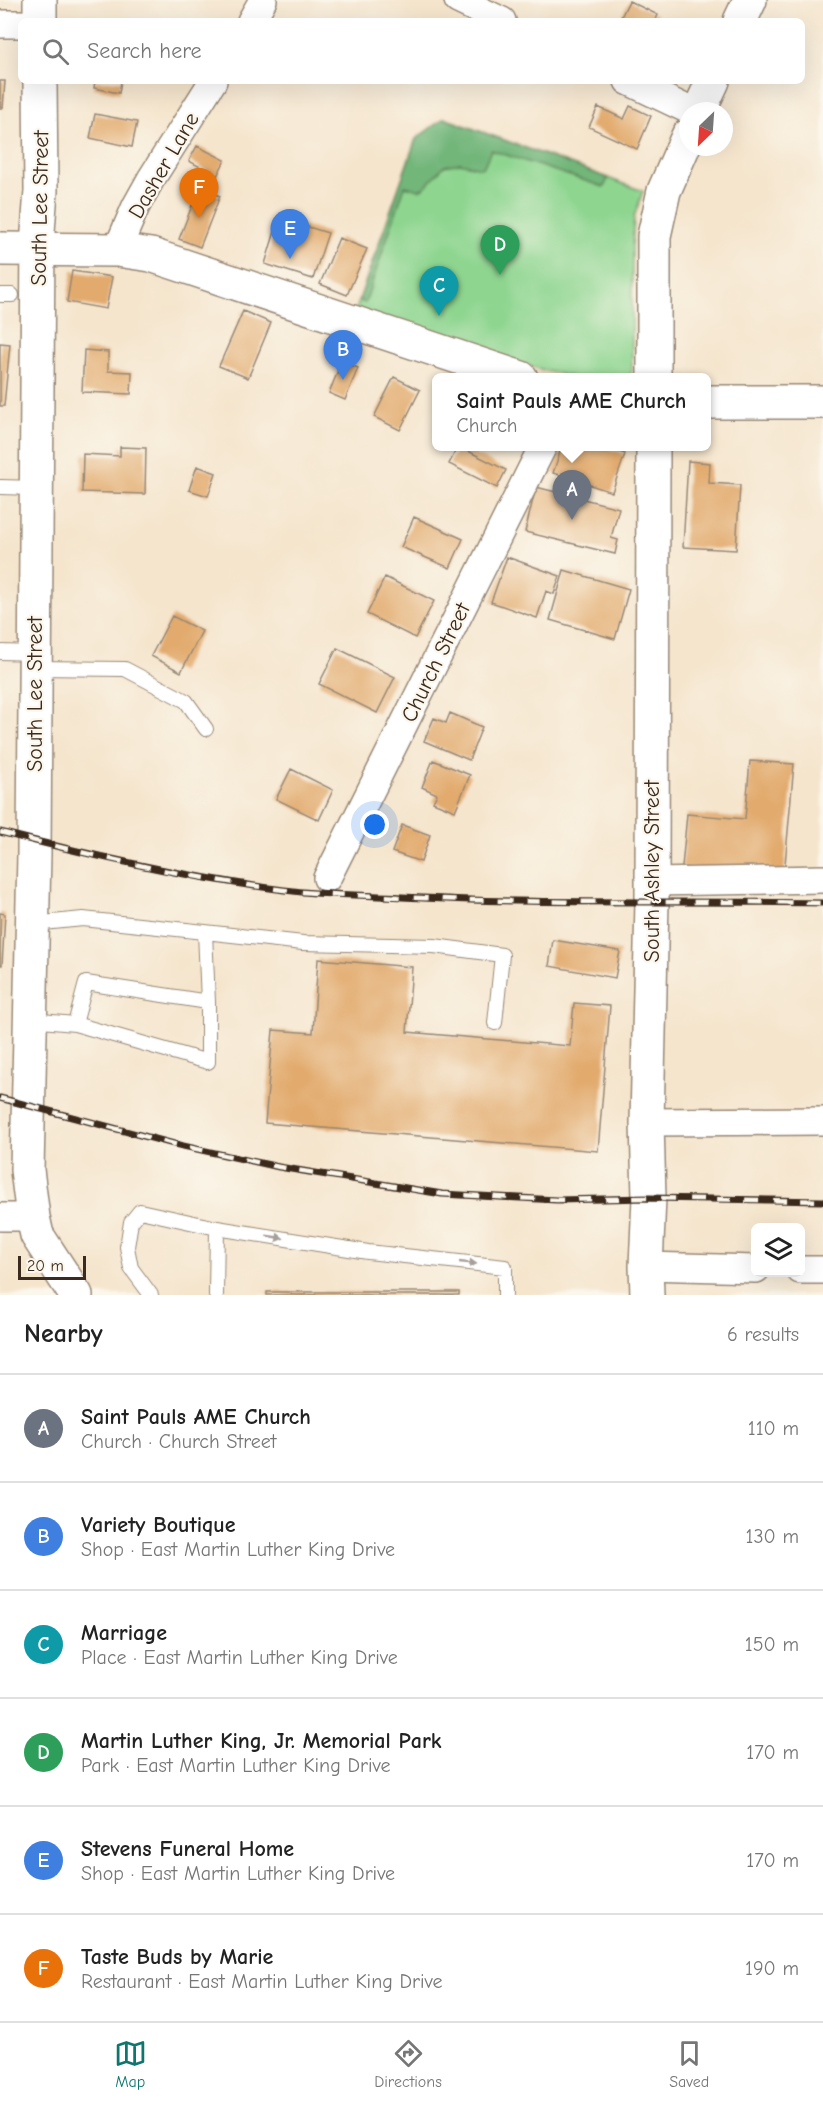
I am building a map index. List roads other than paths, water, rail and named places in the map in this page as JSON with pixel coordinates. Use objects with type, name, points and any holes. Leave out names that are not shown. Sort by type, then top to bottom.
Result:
[{"type":"street","points":[[40,0],[40,18]]},
{"type":"street","points":[[253,18],[263,0]]},
{"type":"street","points":[[458,0],[496,18]]},
{"type":"street","points":[[0,24],[18,24]]},
{"type":"street","name":"South Lee Street","points":[[40,84],[41,191],[38,249],[34,841],[27,1170],[37,1235],[76,1295]]},
{"type":"street","name":"Dasher Lane","points":[[117,250],[151,179],[211,84]]},
{"type":"street","points":[[634,84],[679,105]]},
{"type":"street","points":[[703,102],[712,84]]},
{"type":"street","points":[[654,373],[654,232],[664,191],[679,156]]},
{"type":"street","points":[[0,249],[117,250],[161,258],[506,373]]},
{"type":"street","points":[[711,402],[823,402]]},
{"type":"street","name":"Church Street","points":[[327,879],[541,451]]},
{"type":"street","name":"South Ashley Street","points":[[646,1281],[649,1198],[647,1122],[654,451]]},
{"type":"street","points":[[651,882],[823,879]]},
{"type":"street","points":[[647,1122],[823,1121]]},
{"type":"street","points":[[0,1217],[33,1217]]},
{"type":"street","points":[[646,1281],[751,1270]]},
{"type":"street","points":[[805,1270],[823,1270]]},
{"type":"lane","points":[[0,487],[36,488]]},
{"type":"lane","points":[[0,652],[34,660],[125,669],[186,700],[206,729]]},
{"type":"lane","points":[[31,924],[83,919],[303,943],[434,946],[502,955],[495,1023]]},
{"type":"lane","points":[[30,1020],[75,1024],[208,1062],[205,932]]},
{"type":"lane","points":[[75,1024],[86,983],[208,1002]]},
{"type":"lane","points":[[151,1295],[131,1268],[128,1247],[131,1222],[140,1211],[218,1228],[368,1252],[506,1267],[505,1295]]},
{"type":"lane","points":[[216,1295],[218,1228]]},
{"type":"railway","points":[[0,832],[176,873],[299,892],[507,901],[823,903]]},
{"type":"railway","points":[[0,1098],[174,1144],[279,1167],[442,1194],[557,1200],[649,1198],[823,1201]]},
{"type":"place","name":"Taste Buds by Marie","points":[[199,218]]},
{"type":"place","name":"Stevens Funeral Home","points":[[290,259]]},
{"type":"place","name":"Martin Luther King, Jr. Memorial Park","points":[[500,275]]},
{"type":"place","name":"Marriage","points":[[439,316]]},
{"type":"place","name":"Variety Boutique","points":[[343,380]]},
{"type":"place","name":"Saint Pauls AME Church","points":[[572,520]]}]
